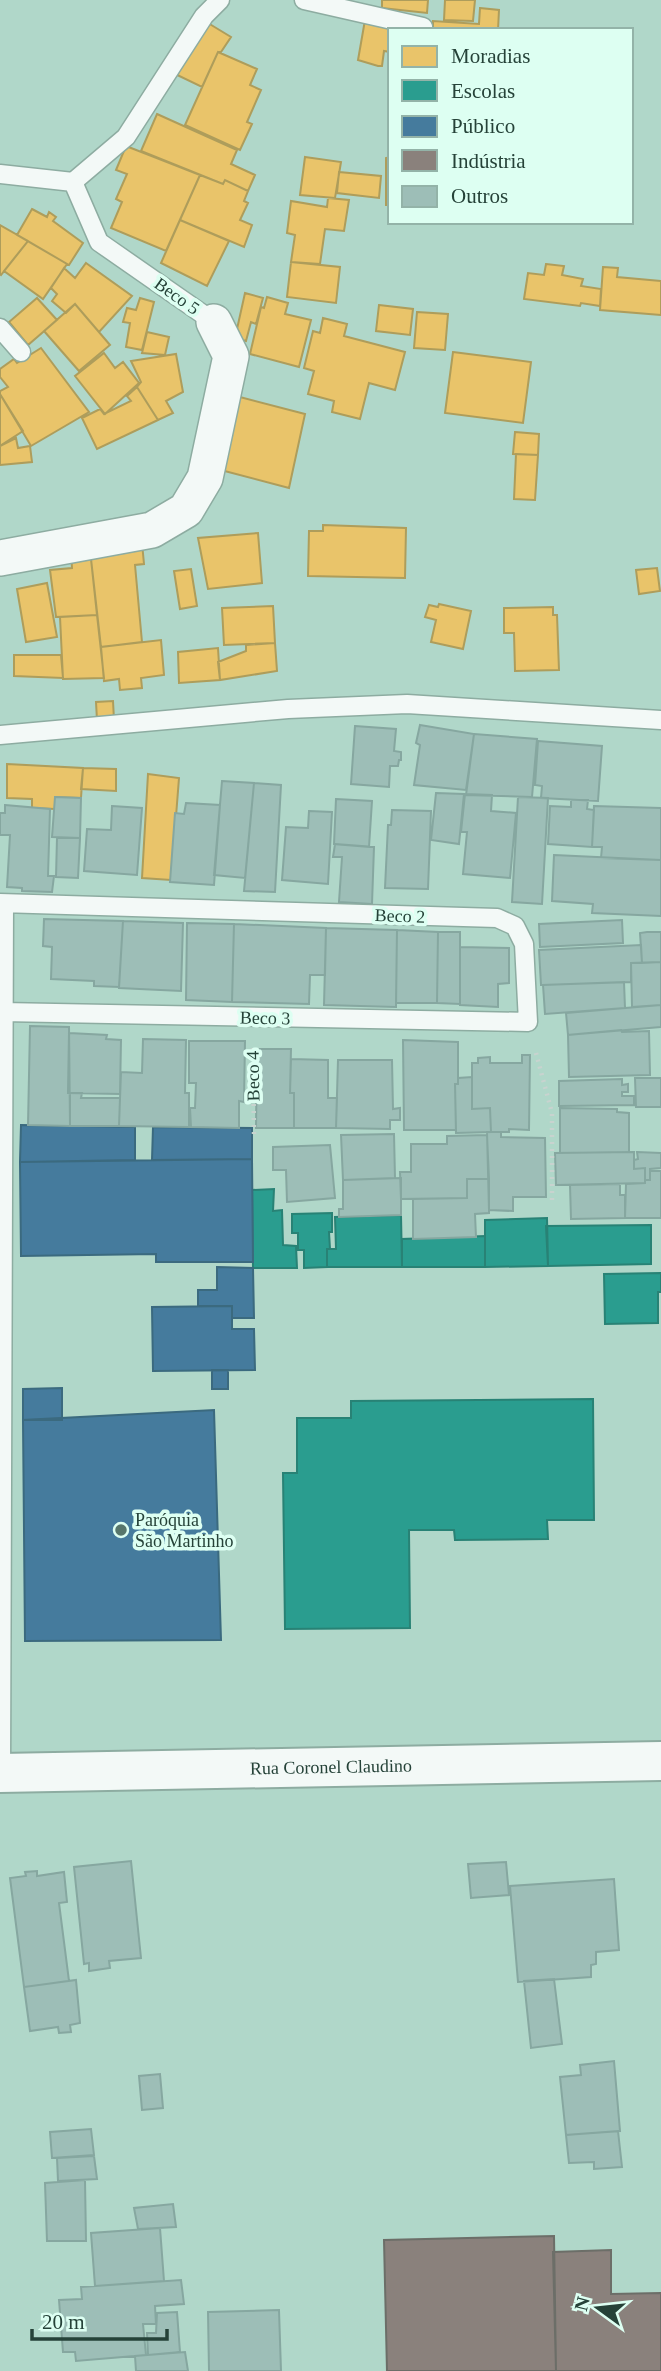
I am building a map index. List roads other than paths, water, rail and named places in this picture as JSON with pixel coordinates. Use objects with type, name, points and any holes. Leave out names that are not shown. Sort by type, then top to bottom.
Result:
[{"type":"street","name":"Beco 5","points":[[0,558],[152,530],[186,510],[205,478],[232,356],[214,321]]},
{"type":"street","name":"Rua Coronel Claudino","points":[[0,1773],[661,1761]]},
{"type":"lane","points":[[0,174],[73,182],[126,137],[204,16],[220,0]]},
{"type":"lane","points":[[304,0],[423,27]]},
{"type":"lane","name":"Beco 5","points":[[73,182],[99,243],[214,321]]},
{"type":"lane","points":[[0,328],[21,352]]},
{"type":"lane","points":[[0,735],[288,709],[407,704],[661,720]]},
{"type":"lane","points":[[0,1773],[2,904]]},
{"type":"lane","name":"Beco 2","points":[[2,904],[497,918],[515,926],[524,944],[528,1022]]},
{"type":"lane","name":"Beco 3","points":[[2,1001],[253,1018],[528,1022]]},
{"type":"place","name":"Paróquia São Martinho","points":[[121,1530]]}]
